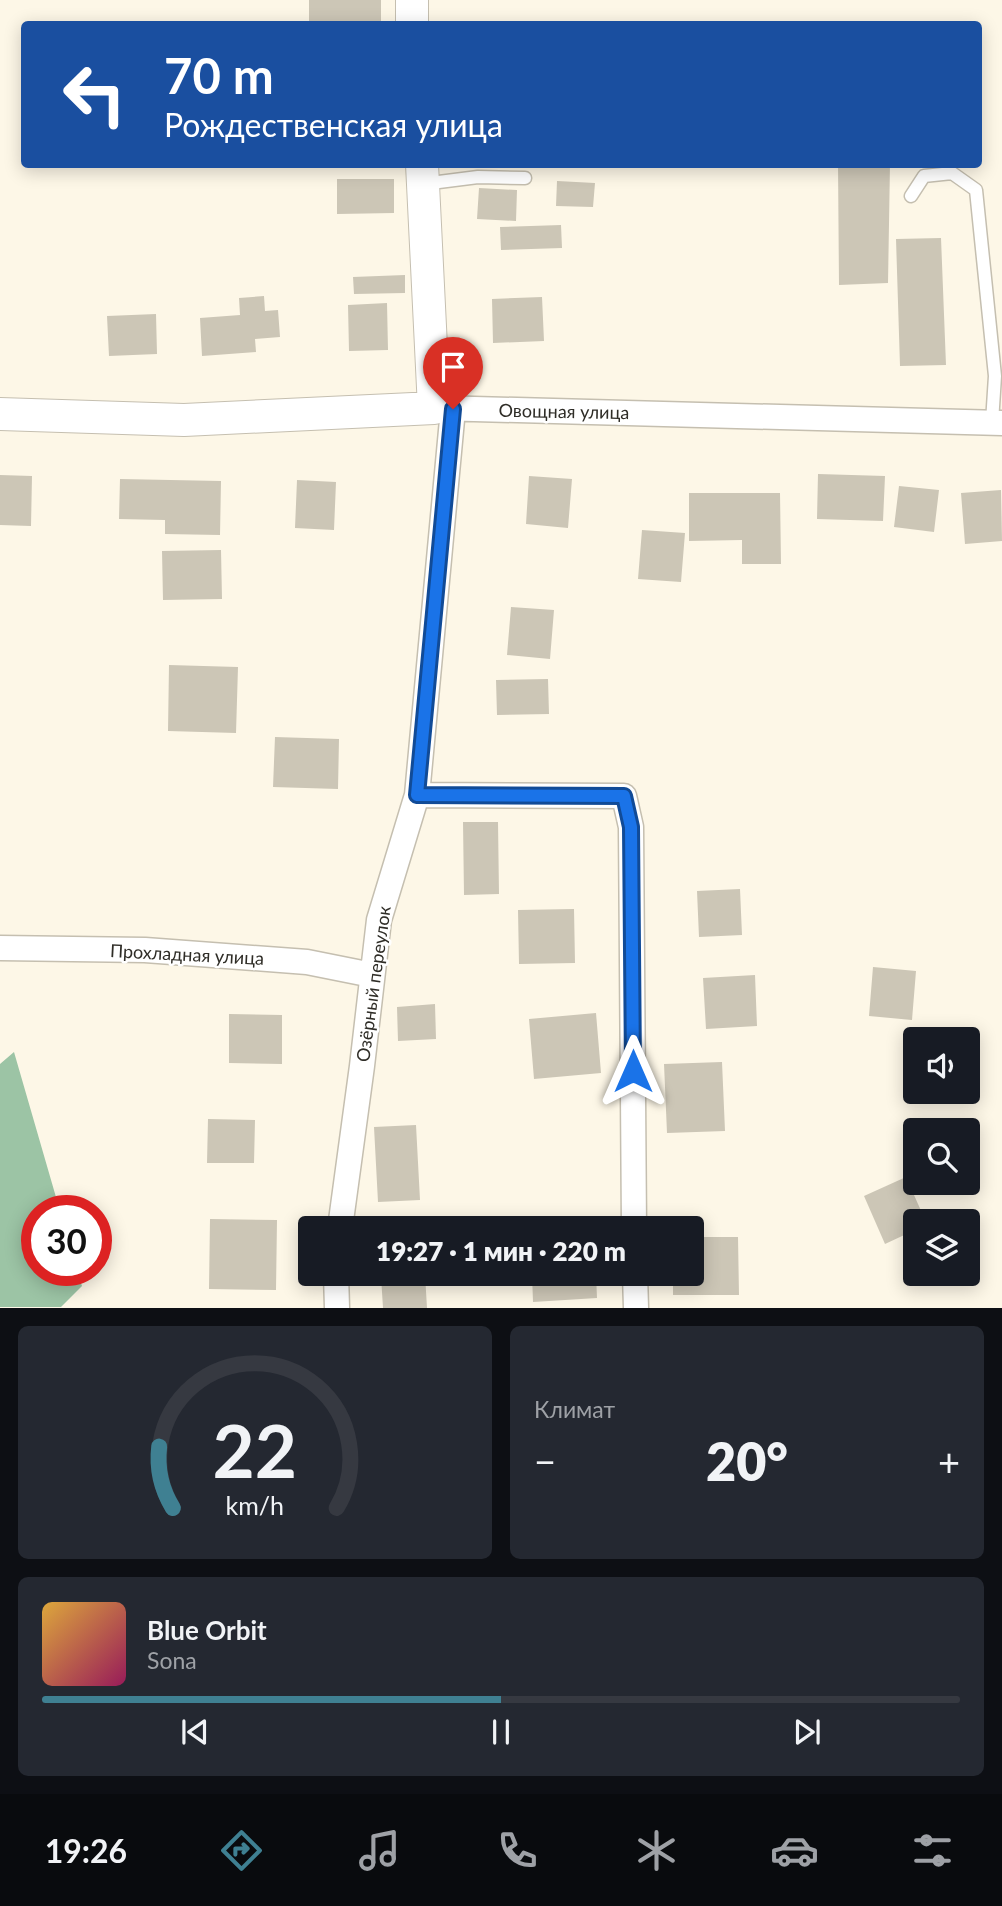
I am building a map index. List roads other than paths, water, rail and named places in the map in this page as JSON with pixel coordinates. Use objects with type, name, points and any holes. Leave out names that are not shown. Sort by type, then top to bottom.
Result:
[{"type":"street","points":[[412,0],[412,21]]},
{"type":"street","name":"Озёрный переулок","points":[[342,1216],[379,920],[417,795],[444,409],[422,174]]},
{"type":"street","name":"Овощная улица","points":[[0,414],[184,420],[444,409],[997,422]]},
{"type":"street","points":[[417,795],[624,796],[631,827],[634,1216]]},
{"type":"street","name":"Прохладная улица","points":[[0,947],[145,950],[307,962],[372,975]]},
{"type":"street","points":[[336,1286],[337,1307]]},
{"type":"street","points":[[635,1286],[636,1307]]},
{"type":"lane","points":[[911,196],[924,176],[952,173],[976,190],[995,376],[997,422]]},
{"type":"lane","points":[[422,174],[525,178]]}]
